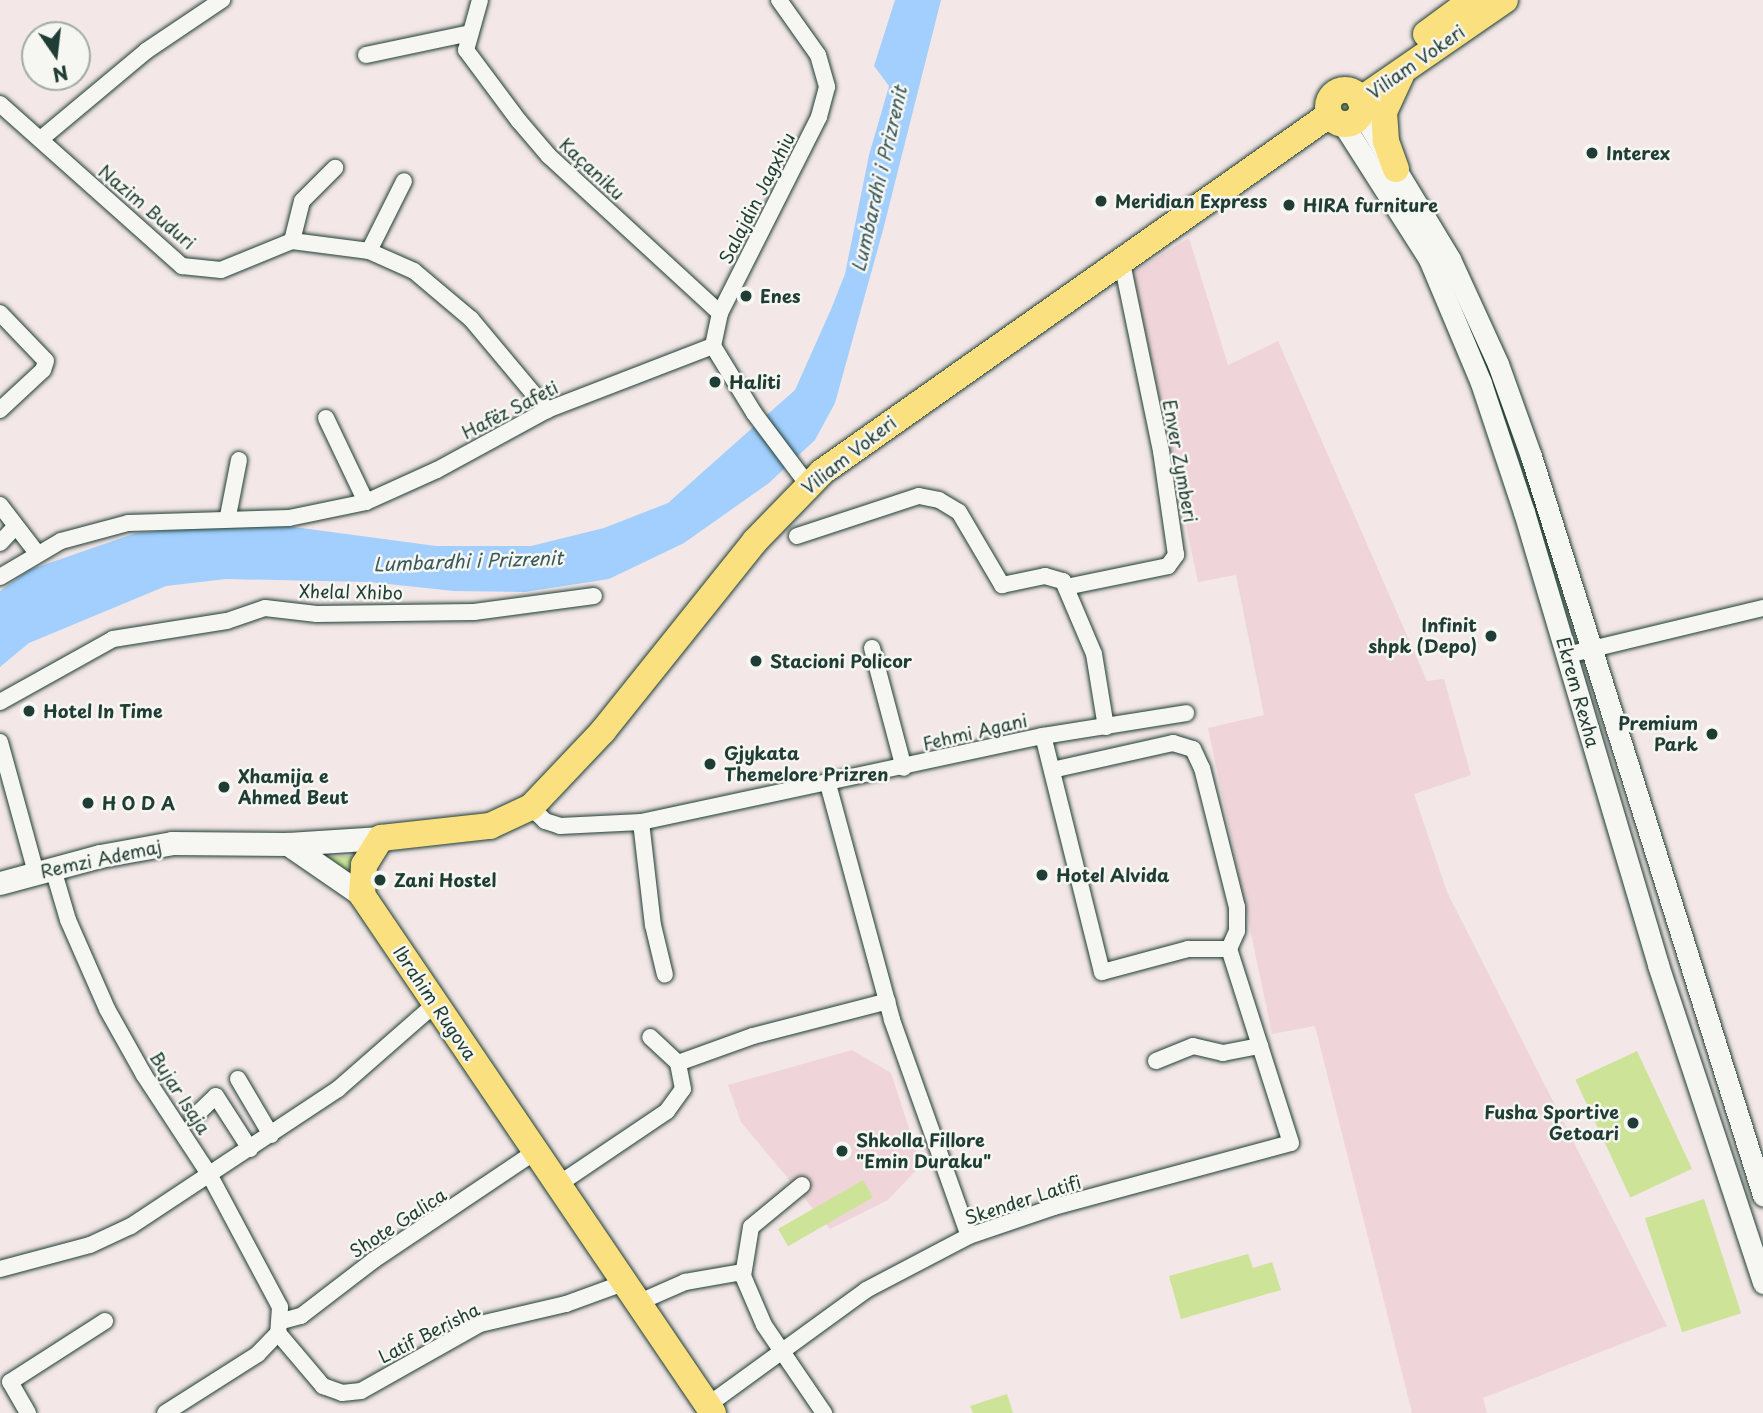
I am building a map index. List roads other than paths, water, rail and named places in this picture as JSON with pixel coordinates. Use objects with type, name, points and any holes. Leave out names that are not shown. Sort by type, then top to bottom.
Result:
[{"type":"main road","name":"Viliam Vokeri","points":[[1348,108],[1472,0]]},
{"type":"main road","name":"Viliam Vokeri","points":[[288,844],[381,838],[490,826],[531,807],[603,731],[802,478],[860,442],[1121,258],[1404,71],[1505,0]]},
{"type":"main road","points":[[1396,169],[1386,141],[1384,112],[1404,71]]},
{"type":"main road","points":[[362,895],[364,866],[381,838]]},
{"type":"main road","name":"Remzi Ademaj","points":[[0,883],[172,844],[288,844]]},
{"type":"main road","name":"Ibrahim Rugova","points":[[288,844],[362,895],[628,1294],[710,1409]]},
{"type":"street","name":"Kaçaniku","points":[[480,0],[466,50],[549,156],[720,313]]},
{"type":"street","name":"Salajdin Jagxhiu","points":[[713,346],[720,313],[819,117],[827,87],[818,55],[779,0]]},
{"type":"street","points":[[42,138],[146,51],[216,2]]},
{"type":"street","points":[[366,55],[470,33]]},
{"type":"street","name":"Nazim Buduri","points":[[0,104],[42,138],[98,194],[182,266],[221,270],[292,241],[369,251],[414,271],[471,319],[547,410]]},
{"type":"street","name":"Ekrem Rexha","points":[[1348,108],[1396,169],[1450,259],[1485,331],[1531,456],[1763,1195]]},
{"type":"street","name":"Ekrem Rexha","points":[[1348,108],[1429,259],[1461,328],[1502,441],[1658,965],[1763,1283]]},
{"type":"street","points":[[292,241],[302,201],[335,168]]},
{"type":"street","points":[[369,251],[404,181]]},
{"type":"street","name":"Enver Zymberi","points":[[1066,587],[1168,566],[1176,555],[1161,451],[1121,258]]},
{"type":"street","points":[[0,313],[46,361],[43,370],[0,410]]},
{"type":"street","points":[[713,346],[754,413],[802,478]]},
{"type":"street","name":"Hafëz Safeti","points":[[0,578],[37,553],[61,541],[128,523],[228,516],[289,518],[366,502],[437,470],[547,410],[713,346]]},
{"type":"street","points":[[326,418],[366,502]]},
{"type":"street","points":[[228,516],[239,460]]},
{"type":"street","points":[[797,536],[919,496],[939,500],[959,512],[1002,585],[1045,576],[1063,581],[1094,654],[1106,727]]},
{"type":"street","points":[[0,505],[37,553]]},
{"type":"street","points":[[0,543],[16,526]]},
{"type":"street","name":"Xhelal Xhibo","points":[[0,702],[113,639],[227,621],[265,608],[317,614],[474,612],[594,596]]},
{"type":"street","points":[[1567,655],[1763,608]]},
{"type":"street","points":[[872,648],[904,768]]},
{"type":"street","name":"Fehmi Agani","points":[[531,807],[545,821],[560,826],[641,822],[904,768],[1043,736],[1186,713]]},
{"type":"street","points":[[1043,736],[1102,972],[1188,949],[1230,950],[1237,931],[1237,907],[1202,768],[1193,749],[1172,743],[1052,770]]},
{"type":"street","points":[[0,742],[44,871]]},
{"type":"street","points":[[828,784],[888,1001],[969,1236]]},
{"type":"street","points":[[641,822],[653,925],[665,975]]},
{"type":"street","name":"Bujar Isaja","points":[[44,871],[107,1009],[209,1174],[274,1289],[280,1327]]},
{"type":"street","name":"Skender Latifi","points":[[710,1409],[782,1350],[866,1290],[969,1236],[1054,1207],[1291,1143],[1230,950]]},
{"type":"street","points":[[678,1063],[753,1036],[888,1001]]},
{"type":"street","points":[[0,1269],[90,1245],[131,1226],[338,1089],[435,1004]]},
{"type":"street","points":[[556,1186],[667,1111],[683,1088],[678,1063],[650,1037]]},
{"type":"street","points":[[1156,1061],[1193,1046],[1223,1054],[1260,1046]]},
{"type":"street","points":[[238,1079],[271,1135]]},
{"type":"street","points":[[194,1117],[216,1096],[250,1149]]},
{"type":"street","name":"Shote Galica","points":[[164,1413],[236,1370],[280,1327],[301,1316],[374,1261],[535,1152]]},
{"type":"street","points":[[802,1185],[751,1227],[743,1272],[752,1302],[824,1413]]},
{"type":"street","name":"Latif Berisha","points":[[280,1327],[323,1386],[342,1394],[361,1391],[480,1324],[566,1304],[743,1272]]},
{"type":"street","points":[[28,1413],[10,1382],[105,1321]]},
{"type":"water","name":"Lumbardhi i Prizrenit","points":[[895,0],[941,0],[883,230],[835,403],[815,440],[769,483],[684,543],[609,579],[525,592],[454,591],[369,582],[226,579],[166,586],[29,643],[0,667],[0,591],[29,570],[136,533],[264,523],[436,546],[531,546],[604,528],[668,503],[795,390],[845,274],[869,155],[889,86],[874,66]]},
{"type":"place","name":"Interex","points":[[1592,153]]},
{"type":"place","name":"Meridian Express","points":[[1101,201]]},
{"type":"place","name":"HIRA furniture","points":[[1289,205]]},
{"type":"place","name":"Enes","points":[[746,296]]},
{"type":"place","name":"Haliti","points":[[715,382]]},
{"type":"place","name":"Infinit shpk (Depo)","points":[[1491,636]]},
{"type":"place","name":"Stacioni Policor","points":[[756,661]]},
{"type":"place","name":"Hotel In Time","points":[[29,711]]},
{"type":"place","name":"Premium Park","points":[[1712,734]]},
{"type":"place","name":"Gjykata Themelore Prizren","points":[[710,764]]},
{"type":"place","name":"Xhamija e Ahmed Beut","points":[[224,787]]},
{"type":"place","name":"H O D A","points":[[88,803]]},
{"type":"place","name":"Hotel Alvida","points":[[1042,875]]},
{"type":"place","name":"Zani Hostel","points":[[380,880]]},
{"type":"place","name":"Fusha Sportive Getoari","points":[[1633,1123]]},
{"type":"place","name":"Shkolla Fillore \"Emin Duraku\"","points":[[842,1151]]}]
